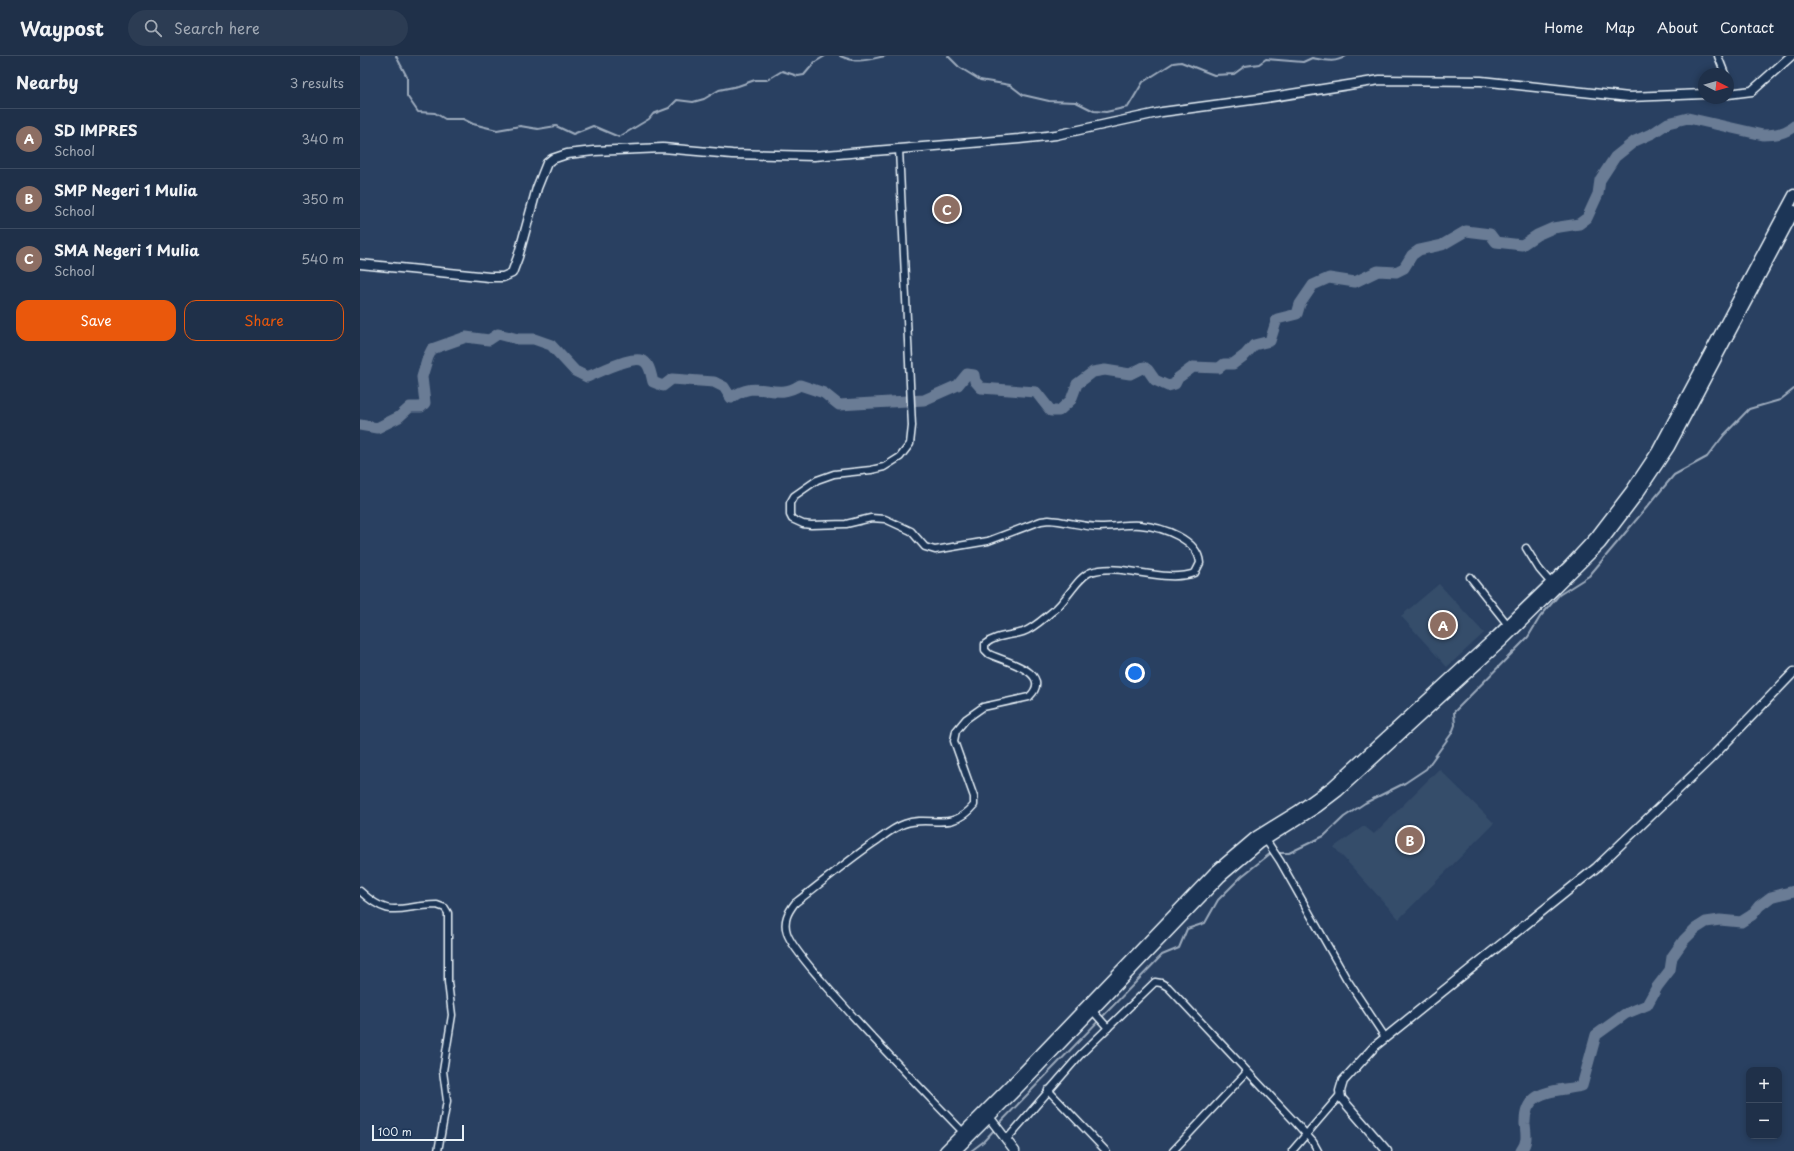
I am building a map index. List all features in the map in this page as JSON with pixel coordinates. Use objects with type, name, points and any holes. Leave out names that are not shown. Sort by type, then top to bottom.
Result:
[{"type":"highway","points":[[1686,406],[1794,195]]},
{"type":"highway","points":[[955,1151],[1091,1009],[1215,872],[1236,852],[1266,840],[1303,808],[1333,786],[1585,561],[1642,476],[1686,406],[1794,211]]},
{"type":"highway","points":[[1497,640],[1508,625],[1551,583],[1597,542]]},
{"type":"highway","points":[[945,1151],[963,1132],[988,1116]]},
{"type":"street","points":[[1718,56],[1723,68]]},
{"type":"street","points":[[1734,93],[1752,91],[1782,60],[1792,56]]},
{"type":"street","points":[[360,264],[489,277],[508,276],[512,273],[518,257],[537,188],[547,163],[552,159],[567,154],[594,151],[663,148],[732,154],[814,156],[845,155],[899,148],[1056,135],[1162,112],[1259,99],[1380,80],[1481,81],[1628,97],[1698,94]]},
{"type":"street","points":[[899,148],[912,412],[910,444],[900,457],[884,467],[834,474],[817,480],[794,496],[790,503],[790,514],[792,519],[803,524],[811,525],[846,524],[871,518],[885,519],[911,532],[925,546],[935,550],[988,541],[1041,521],[1049,520],[1100,527],[1140,525],[1168,532],[1192,546],[1197,551],[1200,563],[1195,573],[1183,576],[1119,571],[1091,572],[1080,580],[1060,606],[1029,629],[995,638],[985,644],[985,650],[989,654],[1031,672],[1036,681],[1036,687],[1029,697],[991,704],[975,712],[956,731],[954,741],[974,797],[974,805],[966,814],[953,820],[942,822],[913,822],[904,824],[894,829],[870,845],[796,903],[787,915],[785,926],[788,938],[810,967],[846,1010],[963,1132]]},
{"type":"street","points":[[1526,548],[1539,569],[1551,583]]},
{"type":"street","points":[[1470,577],[1508,625]]},
{"type":"street","points":[[1292,1151],[1340,1095],[1341,1087],[1346,1077],[1362,1058],[1597,867],[1711,758],[1794,672]]},
{"type":"street","points":[[1266,840],[1280,861],[1346,978],[1386,1037]]},
{"type":"street","points":[[360,891],[373,903],[385,909],[437,905],[445,908],[448,913],[448,982],[452,1015],[443,1072],[447,1101],[438,1151]]},
{"type":"street","points":[[1004,1136],[1152,983],[1162,983],[1168,987],[1307,1135],[1318,1151]]},
{"type":"street","points":[[1091,1009],[1108,1028]]},
{"type":"street","points":[[1173,1151],[1247,1072]]},
{"type":"street","points":[[1048,1090],[1106,1151]]},
{"type":"street","points":[[1340,1095],[1387,1151]]},
{"type":"street","points":[[988,1116],[1015,1151]]},
{"type":"shaded area","points":[[1439,584],[1484,633],[1447,667],[1401,616]]},
{"type":"shaded area","points":[[1439,769],[1494,823],[1399,919],[1334,847],[1364,826],[1374,834]]},
{"type":"waterway","points":[[396,56],[407,77],[407,96],[418,112],[435,113],[445,119],[463,119],[473,124],[497,130],[520,126],[538,129],[556,126],[573,134],[593,126],[619,137],[649,119],[653,114],[669,108],[677,100],[693,102],[704,99],[719,90],[738,86],[755,80],[767,80],[782,71],[798,76],[804,75],[815,62],[825,56]]},
{"type":"waterway","points":[[840,56],[858,61],[885,56]]},
{"type":"waterway","points":[[948,56],[959,67],[980,80],[1010,85],[1023,95],[1049,101],[1076,102],[1094,111],[1106,112],[1128,107],[1143,82],[1173,63],[1181,62],[1214,75],[1234,74],[1245,66],[1259,64],[1266,59],[1303,62],[1312,58],[1333,61],[1346,56]]},
{"type":"waterway","points":[[360,425],[377,428],[399,417],[410,407],[421,407],[425,403],[422,377],[432,349],[466,337],[489,340],[498,334],[518,339],[534,339],[551,345],[575,371],[587,377],[625,362],[640,360],[645,362],[648,366],[653,382],[663,386],[672,379],[714,382],[724,387],[731,398],[741,392],[750,390],[758,389],[782,391],[791,390],[800,385],[824,393],[839,405],[924,400],[958,385],[967,374],[974,375],[975,381],[981,388],[1036,392],[1051,411],[1059,411],[1071,400],[1077,384],[1093,372],[1105,370],[1130,374],[1144,367],[1155,380],[1168,386],[1175,384],[1178,378],[1193,367],[1219,368],[1224,364],[1233,364],[1245,355],[1254,345],[1270,341],[1277,319],[1297,314],[1300,304],[1313,285],[1329,278],[1355,282],[1378,271],[1396,272],[1404,268],[1412,255],[1419,250],[1442,245],[1466,231],[1490,234],[1496,242],[1522,245],[1537,235],[1553,228],[1579,224],[1587,218],[1598,194],[1600,180],[1615,157],[1635,141],[1653,133],[1668,123],[1688,118],[1763,135],[1779,134],[1794,126]]},
{"type":"waterway","points":[[998,1125],[1162,955],[1179,948],[1187,929],[1205,923],[1218,900],[1242,876],[1271,853],[1289,853],[1324,836],[1344,817],[1365,803],[1405,783],[1426,769],[1452,733],[1455,725],[1454,712],[1528,637],[1540,617],[1559,595],[1589,576],[1674,475],[1707,457],[1724,435],[1749,409],[1780,400],[1794,389]]},
{"type":"waterway","points":[[1521,1151],[1526,1141],[1526,1112],[1530,1104],[1543,1094],[1582,1086],[1596,1035],[1625,1014],[1647,1005],[1657,987],[1670,970],[1672,957],[1684,940],[1695,929],[1706,922],[1720,920],[1741,922],[1752,915],[1759,906],[1771,897],[1794,891]]},
{"type":"waterway","points":[[971,1151],[983,1142],[995,1129]]},
{"type":"place","name":"SMA Negeri 1 Mulia","points":[[947,209]]},
{"type":"place","name":"SD IMPRES","points":[[1443,625]]},
{"type":"place","name":"SMP Negeri 1 Mulia","points":[[1410,840]]}]
